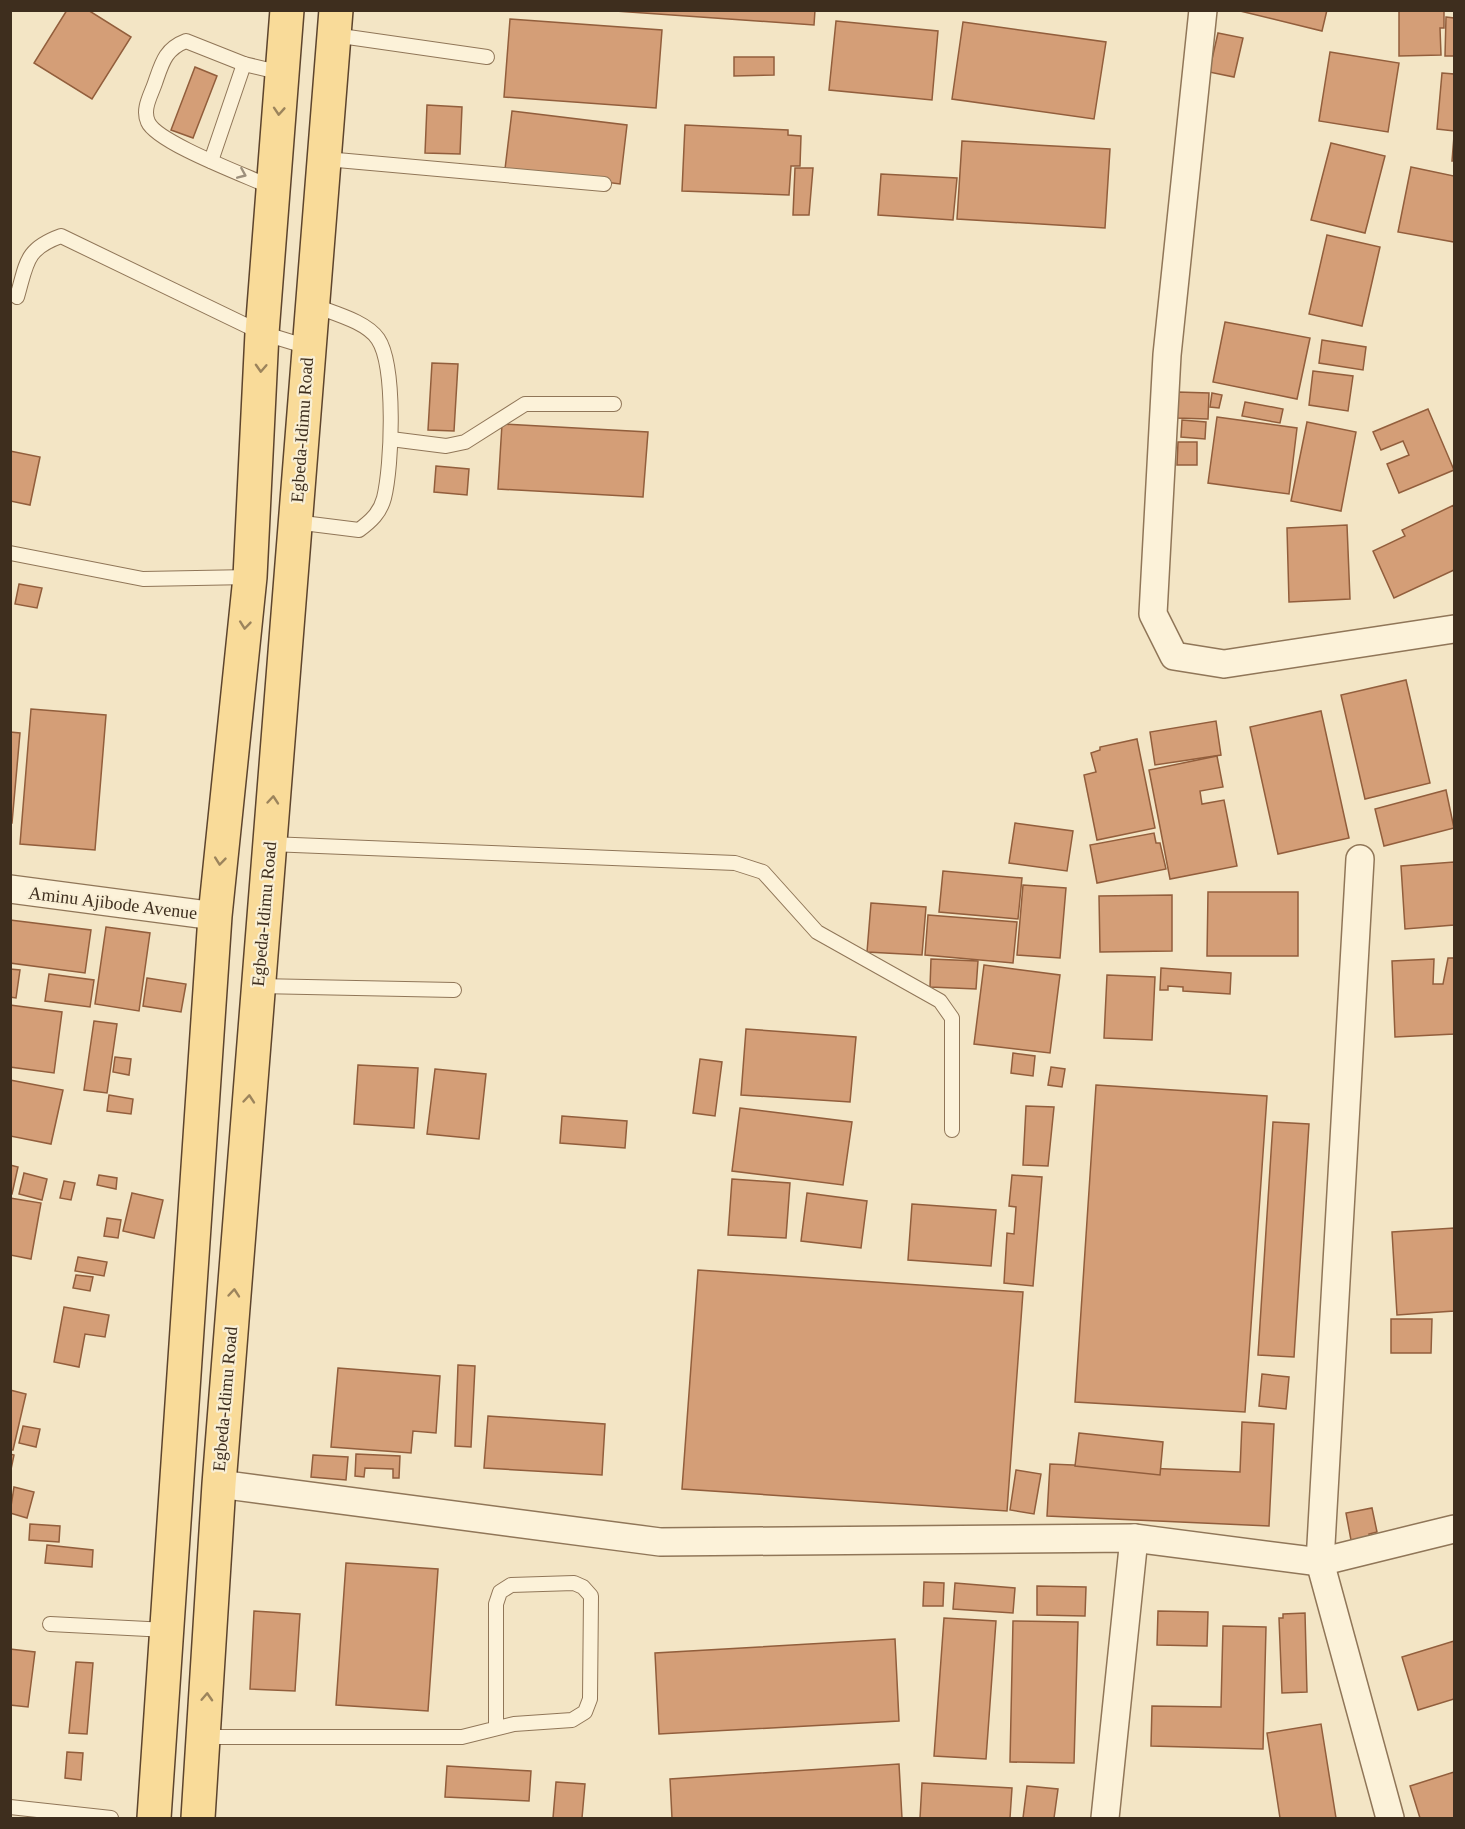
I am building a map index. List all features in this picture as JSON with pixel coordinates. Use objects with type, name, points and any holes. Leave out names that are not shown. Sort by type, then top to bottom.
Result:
[{"type":"main road","points":[[154,1818],[215,916],[250,577],[262,333],[287,10]]},
{"type":"main road","name":"Egbeda-Idimu Road","points":[[198,1818],[205,1737],[219,1484],[335,23]]},
{"type":"street","points":[[1203,10],[1167,355],[1153,614],[1174,656],[1224,664],[1455,629]]},
{"type":"street","points":[[1360,859],[1320,1562],[1390,1818]]},
{"type":"street","name":"Aminu Ajibode Avenue","points":[[10,890],[215,916]]},
{"type":"street","points":[[219,1484],[660,1542],[1134,1538],[1320,1562],[1455,1529]]},
{"type":"street","points":[[1105,1818],[1134,1538]]},
{"type":"lane","points":[[335,23],[487,57]]},
{"type":"lane","points":[[273,188],[211,161],[155,132],[148,122],[145,111],[166,54],[176,45],[186,41],[244,64],[282,73]]},
{"type":"lane","points":[[211,161],[244,64]]},
{"type":"lane","points":[[326,159],[604,184]]},
{"type":"lane","points":[[17,297],[28,258],[40,244],[61,236],[262,333],[308,347]]},
{"type":"lane","points":[[295,522],[359,530],[374,519],[384,499],[391,439],[386,353],[376,336],[362,326],[312,304]]},
{"type":"lane","points":[[391,439],[446,446],[465,442],[525,404],[614,404]]},
{"type":"lane","points":[[10,553],[143,579],[250,577]]},
{"type":"lane","points":[[270,844],[735,863],[763,872],[817,932],[940,1001],[952,1018],[952,1130]]},
{"type":"lane","points":[[258,986],[454,990]]},
{"type":"lane","points":[[205,1737],[462,1737],[496,1728],[572,1720],[585,1712],[590,1699],[591,1596],[583,1587],[574,1583],[511,1585],[500,1592],[496,1604],[496,1728]]},
{"type":"lane","points":[[50,1624],[166,1630]]},
{"type":"lane","points":[[10,1806],[111,1818]]},
{"type":"building","points":[[67,10],[88,10],[131,37],[92,99],[34,63]]},
{"type":"building","points":[[601,10],[815,10],[814,25]]},
{"type":"building","points":[[1236,10],[1327,10],[1322,31]]},
{"type":"building","points":[[1399,10],[1444,10],[1444,28],[1440,28],[1441,55],[1399,56]]},
{"type":"building","points":[[1446,17],[1454,18],[1454,56],[1445,56]]},
{"type":"building","points":[[510,19],[662,30],[656,108],[504,97]]},
{"type":"building","points":[[836,21],[938,31],[932,100],[829,90]]},
{"type":"building","points":[[963,22],[1106,42],[1094,119],[952,99]]},
{"type":"building","points":[[1218,33],[1243,38],[1234,77],[1209,72]]},
{"type":"building","points":[[1330,52],[1399,63],[1388,132],[1319,121]]},
{"type":"building","points":[[734,57],[774,57],[774,75],[734,76]]},
{"type":"building","points":[[195,67],[217,76],[193,138],[171,130]]},
{"type":"building","points":[[1442,73],[1454,74],[1454,131],[1437,129]]},
{"type":"building","points":[[427,105],[462,107],[460,154],[425,153]]},
{"type":"building","points":[[512,111],[627,125],[620,184],[505,169]]},
{"type":"building","points":[[685,125],[788,130],[788,135],[801,136],[800,166],[791,166],[789,195],[682,191]]},
{"type":"building","points":[[1454,136],[1454,161],[1452,161]]},
{"type":"building","points":[[962,141],[1110,149],[1105,228],[957,219]]},
{"type":"building","points":[[1331,143],[1385,156],[1365,233],[1311,220]]},
{"type":"building","points":[[1411,167],[1454,176],[1454,242],[1398,232]]},
{"type":"building","points":[[795,168],[813,168],[809,215],[793,215]]},
{"type":"building","points":[[881,174],[957,178],[953,220],[878,215]]},
{"type":"building","points":[[1327,235],[1380,247],[1362,326],[1309,314]]},
{"type":"building","points":[[1225,322],[1310,338],[1297,399],[1213,382]]},
{"type":"building","points":[[1322,340],[1366,347],[1363,370],[1319,363]]},
{"type":"building","points":[[432,363],[458,364],[454,431],[428,430]]},
{"type":"building","points":[[1313,371],[1353,376],[1348,411],[1309,405]]},
{"type":"building","points":[[1177,392],[1209,393],[1208,419],[1176,418]]},
{"type":"building","points":[[1212,393],[1222,395],[1219,408],[1210,407]]},
{"type":"building","points":[[1245,402],[1283,409],[1280,423],[1242,416]]},
{"type":"building","points":[[1428,409],[1454,470],[1399,493],[1387,464],[1409,455],[1403,441],[1381,450],[1373,432]]},
{"type":"building","points":[[1217,417],[1297,428],[1289,494],[1208,483]]},
{"type":"building","points":[[1182,420],[1206,422],[1205,439],[1181,437]]},
{"type":"building","points":[[1307,422],[1356,432],[1341,511],[1291,501]]},
{"type":"building","points":[[502,424],[648,432],[643,497],[498,489]]},
{"type":"building","points":[[1178,442],[1197,442],[1197,465],[1177,465]]},
{"type":"building","points":[[10,451],[40,457],[30,505],[10,501]]},
{"type":"building","points":[[436,466],[469,469],[467,495],[434,492]]},
{"type":"building","points":[[1454,505],[1454,570],[1394,598],[1373,551],[1405,536],[1402,530]]},
{"type":"building","points":[[1347,525],[1350,599],[1289,602],[1287,528]]},
{"type":"building","points":[[19,584],[42,588],[37,608],[15,604]]},
{"type":"building","points":[[1406,680],[1430,783],[1365,799],[1341,695]]},
{"type":"building","points":[[31,709],[106,715],[95,850],[20,844]]},
{"type":"building","points":[[1321,711],[1349,838],[1278,854],[1250,727]]},
{"type":"building","points":[[1216,721],[1221,755],[1155,765],[1150,732]]},
{"type":"building","points":[[10,732],[20,733],[12,823],[10,823]]},
{"type":"building","points":[[1137,739],[1155,828],[1097,840],[1084,775],[1096,772],[1091,753],[1100,750],[1100,747]]},
{"type":"building","points":[[1217,756],[1223,787],[1200,791],[1202,804],[1224,800],[1237,866],[1170,879],[1149,770]]},
{"type":"building","points":[[1446,790],[1454,828],[1384,846],[1375,809]]},
{"type":"building","points":[[1015,823],[1073,831],[1067,871],[1009,863]]},
{"type":"building","points":[[1154,833],[1156,843],[1160,843],[1166,869],[1097,883],[1090,845]]},
{"type":"building","points":[[1454,862],[1454,925],[1405,929],[1401,866]]},
{"type":"building","points":[[943,871],[1022,878],[1018,919],[939,912]]},
{"type":"building","points":[[1023,885],[1066,888],[1060,958],[1017,955]]},
{"type":"building","points":[[1208,892],[1298,892],[1298,956],[1207,956]]},
{"type":"building","points":[[1172,895],[1172,951],[1100,952],[1099,896]]},
{"type":"building","points":[[871,903],[926,907],[922,955],[867,952]]},
{"type":"building","points":[[928,915],[1017,922],[1013,963],[925,955]]},
{"type":"building","points":[[10,920],[91,930],[85,973],[10,963]]},
{"type":"building","points":[[106,927],[150,933],[139,1011],[95,1004]]},
{"type":"building","points":[[1448,958],[1454,958],[1454,1034],[1395,1037],[1392,961],[1434,959],[1433,984],[1443,984]]},
{"type":"building","points":[[931,959],[978,961],[976,989],[930,987]]},
{"type":"building","points":[[984,965],[1060,975],[1050,1053],[974,1044]]},
{"type":"building","points":[[1161,968],[1231,973],[1230,994],[1183,991],[1183,987],[1168,986],[1168,990],[1160,990]]},
{"type":"building","points":[[10,969],[20,970],[16,998],[10,997]]},
{"type":"building","points":[[49,974],[94,980],[90,1007],[45,1001]]},
{"type":"building","points":[[1107,975],[1155,977],[1152,1040],[1104,1038]]},
{"type":"building","points":[[147,978],[186,984],[181,1012],[143,1006]]},
{"type":"building","points":[[10,1005],[62,1012],[54,1073],[10,1067]]},
{"type":"building","points":[[94,1021],[117,1024],[107,1093],[84,1090]]},
{"type":"building","points":[[746,1029],[856,1037],[850,1102],[741,1095]]},
{"type":"building","points":[[1013,1053],[1035,1056],[1033,1076],[1011,1073]]},
{"type":"building","points":[[115,1057],[131,1059],[129,1075],[113,1072]]},
{"type":"building","points":[[700,1059],[722,1062],[715,1116],[693,1113]]},
{"type":"building","points":[[358,1065],[418,1068],[414,1128],[354,1124]]},
{"type":"building","points":[[1051,1067],[1065,1069],[1062,1087],[1048,1085]]},
{"type":"building","points":[[435,1069],[486,1074],[479,1139],[427,1134]]},
{"type":"building","points":[[10,1080],[63,1090],[51,1144],[10,1136]]},
{"type":"building","points":[[1096,1085],[1267,1096],[1245,1412],[1075,1402]]},
{"type":"building","points":[[109,1095],[133,1099],[131,1114],[107,1111]]},
{"type":"building","points":[[1026,1106],[1054,1107],[1048,1166],[1023,1165]]},
{"type":"building","points":[[740,1108],[852,1122],[843,1185],[732,1171]]},
{"type":"building","points":[[562,1116],[627,1121],[625,1148],[560,1143]]},
{"type":"building","points":[[1273,1122],[1309,1124],[1294,1357],[1258,1355]]},
{"type":"building","points":[[10,1165],[18,1167],[12,1194],[10,1194]]},
{"type":"building","points":[[24,1173],[47,1179],[42,1200],[19,1194]]},
{"type":"building","points":[[99,1175],[117,1178],[116,1189],[97,1185]]},
{"type":"building","points":[[1012,1175],[1042,1177],[1033,1286],[1004,1283],[1007,1233],[1014,1234],[1016,1207],[1009,1206]]},
{"type":"building","points":[[732,1179],[790,1183],[786,1238],[728,1235]]},
{"type":"building","points":[[64,1181],[75,1183],[71,1200],[60,1198]]},
{"type":"building","points":[[132,1193],[163,1200],[154,1238],[123,1231]]},
{"type":"building","points":[[807,1193],[867,1201],[861,1248],[801,1241]]},
{"type":"building","points":[[10,1198],[41,1203],[31,1259],[10,1255]]},
{"type":"building","points":[[912,1204],[996,1210],[991,1266],[908,1260]]},
{"type":"building","points":[[107,1218],[121,1220],[118,1238],[104,1236]]},
{"type":"building","points":[[1454,1228],[1454,1311],[1397,1315],[1392,1232]]},
{"type":"building","points":[[78,1257],[107,1262],[104,1276],[75,1271]]},
{"type":"building","points":[[698,1270],[1023,1292],[1007,1511],[682,1489]]},
{"type":"building","points":[[76,1275],[93,1277],[90,1291],[73,1288]]},
{"type":"building","points":[[64,1307],[109,1315],[105,1337],[85,1334],[79,1367],[54,1362]]},
{"type":"building","points":[[1391,1319],[1432,1319],[1431,1353],[1391,1353]]},
{"type":"building","points":[[458,1365],[475,1366],[471,1447],[455,1446]]},
{"type":"building","points":[[338,1368],[440,1376],[436,1433],[413,1431],[411,1453],[331,1447]]},
{"type":"building","points":[[1262,1374],[1289,1377],[1286,1409],[1259,1406]]},
{"type":"building","points":[[10,1390],[26,1394],[13,1450],[10,1450]]},
{"type":"building","points":[[488,1416],[605,1424],[602,1475],[484,1468]]},
{"type":"building","points":[[1242,1422],[1274,1424],[1269,1526],[1047,1516],[1050,1464],[1240,1472]]},
{"type":"building","points":[[23,1426],[40,1429],[36,1447],[19,1443]]},
{"type":"building","points":[[1079,1433],[1163,1442],[1160,1475],[1075,1466]]},
{"type":"building","points":[[10,1454],[14,1455],[10,1474]]},
{"type":"building","points":[[356,1454],[400,1456],[399,1478],[393,1478],[393,1469],[365,1468],[364,1477],[355,1476]]},
{"type":"building","points":[[313,1455],[348,1457],[346,1480],[311,1477]]},
{"type":"building","points":[[1016,1470],[1041,1474],[1034,1514],[1010,1510]]},
{"type":"building","points":[[14,1487],[34,1492],[27,1518],[10,1513]]},
{"type":"building","points":[[1372,1508],[1377,1532],[1369,1534],[1372,1547],[1353,1551],[1346,1513]]},
{"type":"building","points":[[30,1524],[60,1526],[59,1542],[29,1540]]},
{"type":"building","points":[[47,1545],[93,1550],[92,1567],[45,1563]]},
{"type":"building","points":[[346,1563],[438,1569],[428,1711],[336,1705]]},
{"type":"building","points":[[924,1582],[944,1583],[943,1606],[923,1606]]},
{"type":"building","points":[[955,1583],[1015,1588],[1013,1613],[953,1609]]},
{"type":"building","points":[[1037,1586],[1086,1587],[1085,1616],[1037,1615]]},
{"type":"building","points":[[254,1611],[300,1614],[295,1691],[250,1689]]},
{"type":"building","points":[[1158,1611],[1208,1612],[1207,1646],[1157,1645]]},
{"type":"building","points":[[1305,1613],[1307,1692],[1282,1693],[1279,1618],[1283,1618],[1283,1614]]},
{"type":"building","points":[[944,1618],[996,1621],[986,1759],[934,1756]]},
{"type":"building","points":[[1013,1621],[1078,1622],[1074,1763],[1010,1762]]},
{"type":"building","points":[[1223,1626],[1266,1627],[1263,1749],[1151,1746],[1152,1706],[1221,1707]]},
{"type":"building","points":[[895,1639],[899,1721],[659,1734],[655,1653]]},
{"type":"building","points":[[1454,1641],[1454,1699],[1418,1710],[1402,1657]]},
{"type":"building","points":[[10,1649],[35,1652],[28,1707],[10,1705]]},
{"type":"building","points":[[76,1662],[93,1663],[87,1734],[69,1733]]},
{"type":"building","points":[[1321,1724],[1336,1818],[1280,1818],[1267,1733]]},
{"type":"building","points":[[67,1752],[83,1753],[81,1780],[65,1778]]},
{"type":"building","points":[[899,1764],[902,1818],[672,1818],[670,1779]]},
{"type":"building","points":[[447,1766],[531,1771],[529,1801],[445,1797]]},
{"type":"building","points":[[1454,1772],[1454,1818],[1420,1818],[1410,1786]]},
{"type":"building","points":[[556,1782],[585,1784],[582,1818],[553,1818]]},
{"type":"building","points":[[922,1783],[1012,1788],[1010,1818],[920,1818]]},
{"type":"building","points":[[1027,1786],[1058,1789],[1054,1818],[1023,1818]]}]
